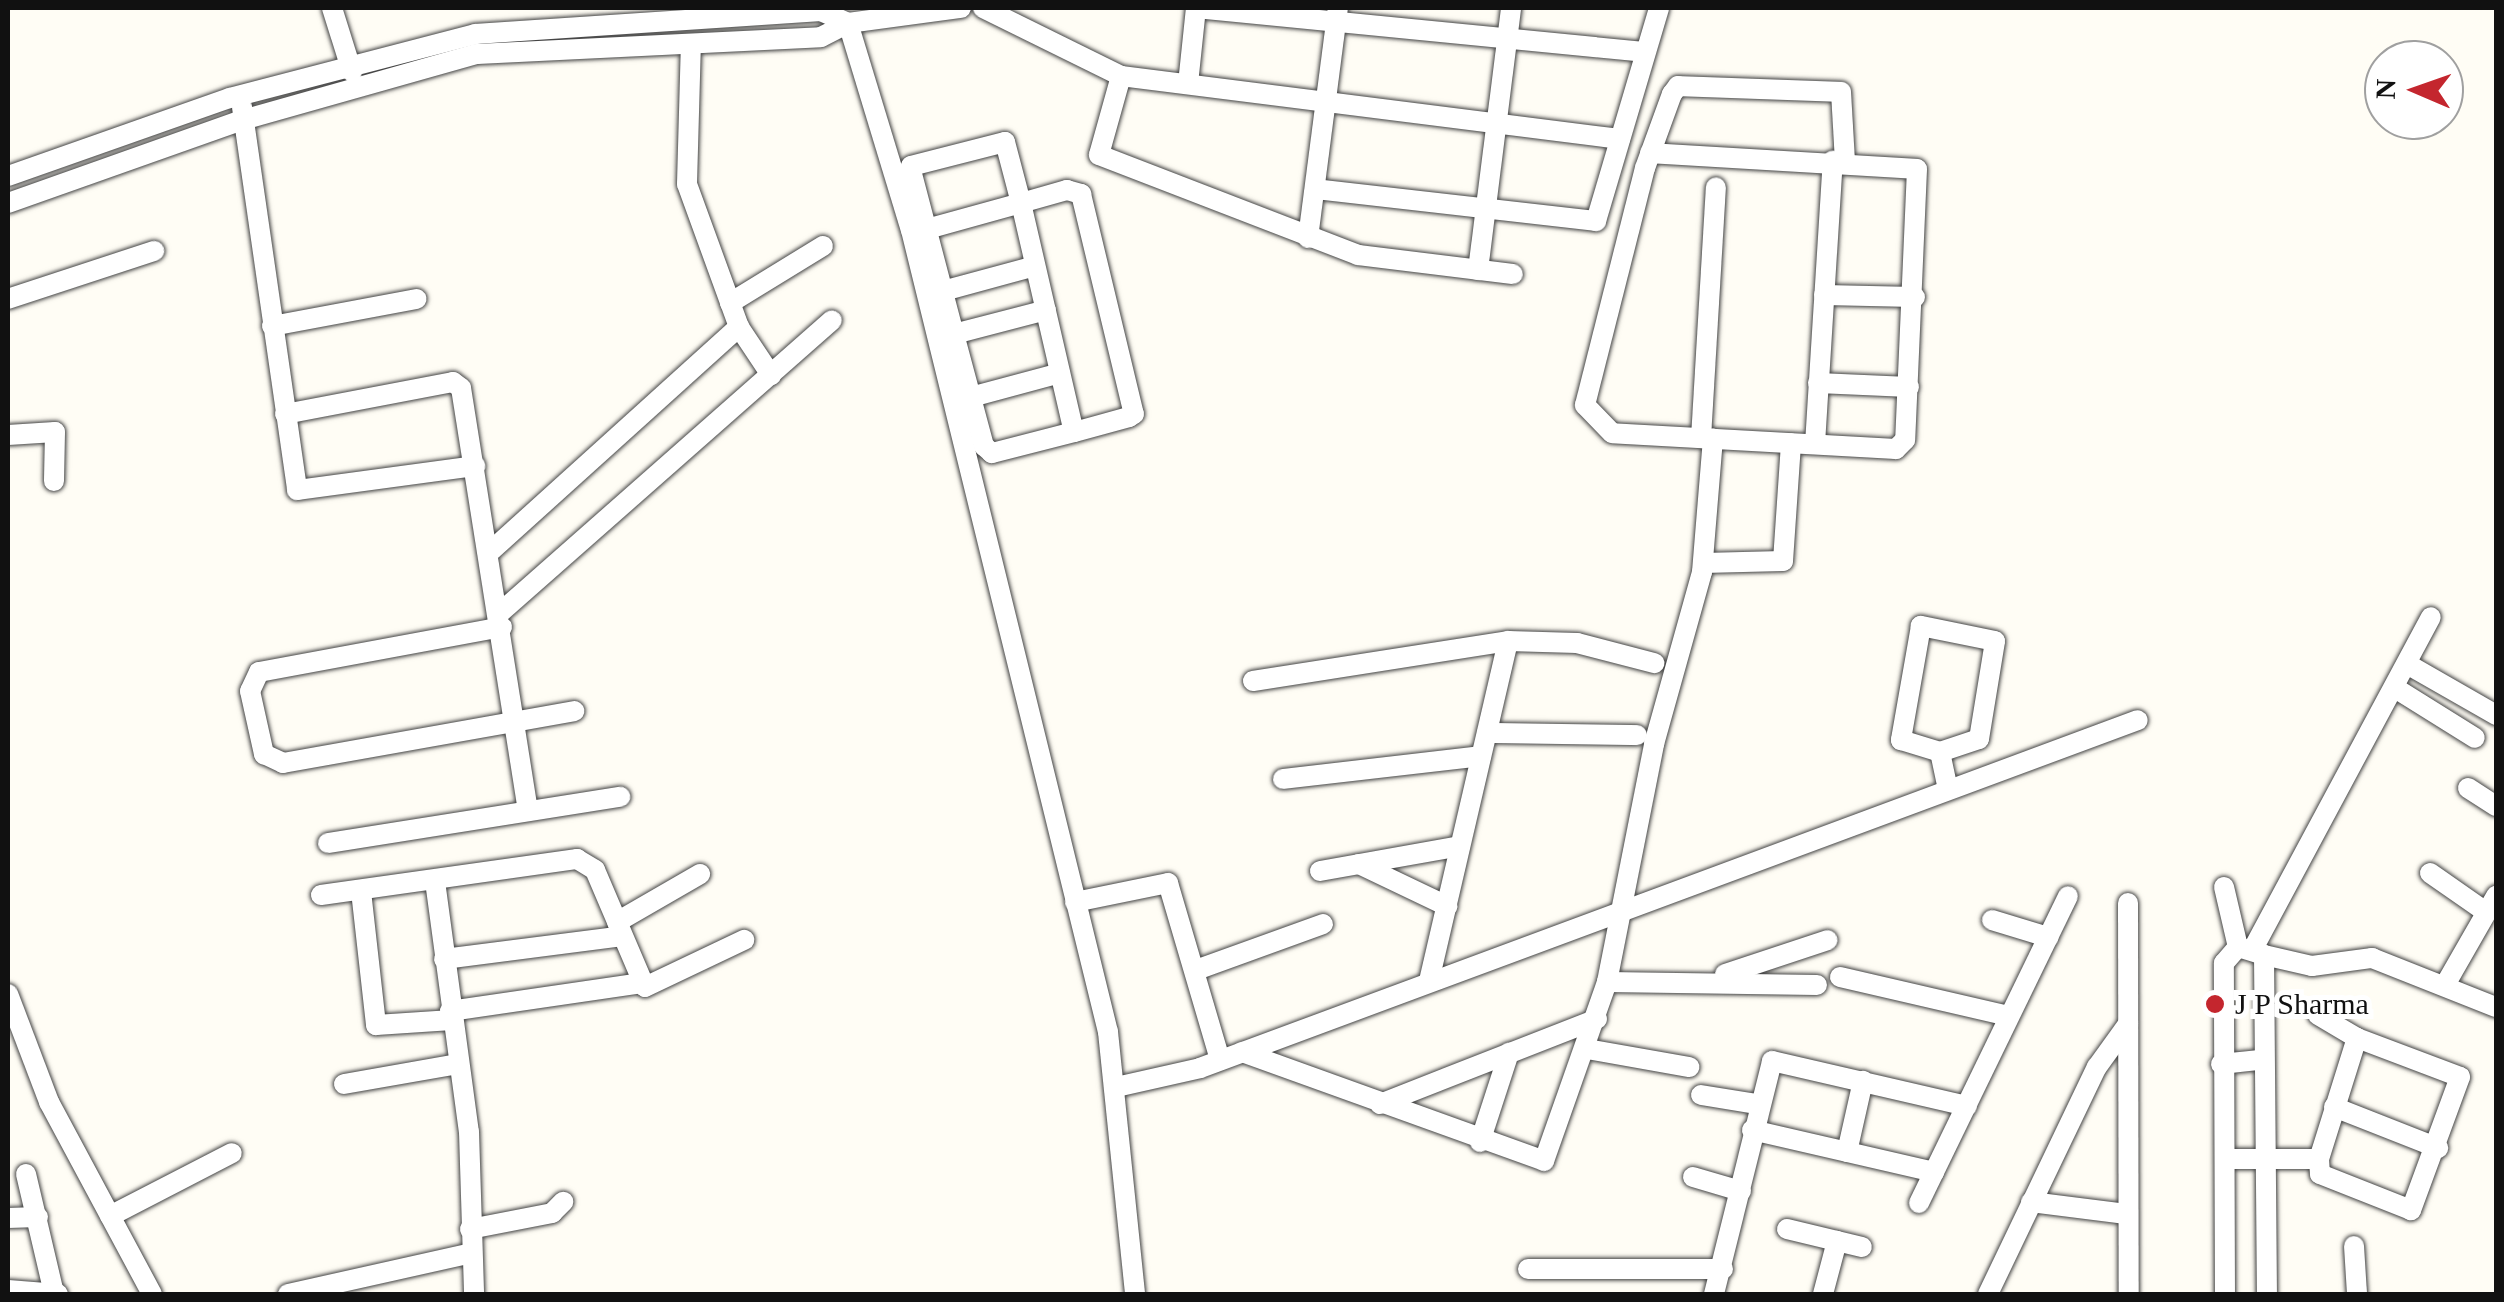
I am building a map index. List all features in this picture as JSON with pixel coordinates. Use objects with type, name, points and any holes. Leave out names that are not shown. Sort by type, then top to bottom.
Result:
[{"type":"street","points":[[332,8],[356,86]]},
{"type":"street","points":[[8,203],[243,120],[476,54],[821,36],[848,23],[961,8]]},
{"type":"street","points":[[982,8],[1121,76],[1620,139]]},
{"type":"street","points":[[1188,84],[1196,8],[1337,15],[1644,52]]},
{"type":"street","points":[[1478,270],[1512,8]]},
{"type":"street","points":[[1315,190],[1596,221],[1659,8]]},
{"type":"street","points":[[717,11],[719,41]]},
{"type":"street","points":[[8,176],[240,94],[475,34],[717,11],[820,11],[848,23],[940,305],[954,334],[989,452],[1128,417],[1135,402],[1084,199],[1072,190],[927,229]]},
{"type":"street","points":[[1308,238],[1337,15]]},
{"type":"street","points":[[692,44],[687,184],[739,327],[770,375]]},
{"type":"street","points":[[1121,76],[1099,155],[1358,255],[1513,274]]},
{"type":"street","points":[[1650,153],[1839,162],[1917,170],[1914,298],[1902,446],[1814,444],[1791,443],[1612,432],[1586,405],[1650,153],[1678,86],[1701,81],[1841,92],[1839,162],[1824,295],[1814,444]]},
{"type":"street","points":[[240,94],[285,414],[301,492],[475,466]]},
{"type":"street","points":[[1074,432],[1036,266],[1000,139],[916,158],[940,305],[1116,1087],[1135,1294]]},
{"type":"street","points":[[1242,1052],[1480,1142],[1544,1160],[1587,1049],[1607,982],[1703,563],[1716,187]]},
{"type":"street","points":[[730,303],[823,246]]},
{"type":"street","points":[[8,299],[154,251]]},
{"type":"street","points":[[940,305],[1036,266]]},
{"type":"street","points":[[1824,295],[1914,298]]},
{"type":"street","points":[[272,326],[416,299]]},
{"type":"street","points":[[954,334],[1046,310]]},
{"type":"street","points":[[574,711],[276,763],[264,754],[250,690],[259,672],[501,619],[832,320]]},
{"type":"street","points":[[492,550],[739,327]]},
{"type":"street","points":[[971,396],[1060,373]]},
{"type":"street","points":[[285,414],[453,382],[492,550],[528,811]]},
{"type":"street","points":[[1818,383],[1908,388]]},
{"type":"street","points":[[8,435],[55,432],[54,481]]},
{"type":"street","points":[[1703,563],[1782,561],[1791,443]]},
{"type":"street","points":[[2225,1294],[2228,1159],[2221,1064],[2224,963],[2252,950],[2431,617]]},
{"type":"street","points":[[1920,626],[1994,641],[1979,739],[1940,752],[1902,743],[1920,626]]},
{"type":"street","points":[[1429,982],[1508,641]]},
{"type":"street","points":[[1253,682],[1508,641],[1577,644],[1654,663]]},
{"type":"street","points":[[2408,664],[2496,715]]},
{"type":"street","points":[[2396,688],[2476,738]]},
{"type":"street","points":[[1116,1087],[1220,1060],[1947,786],[2138,720]]},
{"type":"street","points":[[1487,733],[1637,736]]},
{"type":"street","points":[[1940,752],[1947,786]]},
{"type":"street","points":[[1283,780],[1482,756]]},
{"type":"street","points":[[2468,788],[2496,806]]},
{"type":"street","points":[[328,843],[620,797]]},
{"type":"street","points":[[1320,871],[1460,846]]},
{"type":"street","points":[[322,895],[586,860],[642,983]]},
{"type":"street","points":[[1359,864],[1447,906]]},
{"type":"street","points":[[444,959],[620,929],[700,874]]},
{"type":"street","points":[[2430,874],[2492,904],[2445,985]]},
{"type":"street","points":[[434,881],[457,1064],[470,1229],[467,1254],[474,1294]]},
{"type":"street","points":[[1075,902],[1168,883],[1220,1060]]},
{"type":"street","points":[[2224,887],[2252,950],[2260,1060],[2259,1157],[2267,1294]]},
{"type":"street","points":[[360,891],[376,1025],[642,983],[656,987],[744,940]]},
{"type":"street","points":[[1919,1204],[2068,896]]},
{"type":"street","points":[[2128,902],[2129,1294]]},
{"type":"street","points":[[1992,920],[2048,937]]},
{"type":"street","points":[[1196,970],[1322,924]]},
{"type":"street","points":[[1713,978],[1828,940]]},
{"type":"street","points":[[2252,950],[2312,966],[2372,958],[2494,1000]]},
{"type":"street","points":[[1840,977],[2009,1016]]},
{"type":"street","points":[[1607,982],[1713,978],[1816,985]]},
{"type":"street","points":[[8,994],[49,1102],[156,1293]]},
{"type":"street","points":[[2318,1014],[2357,1038],[2460,1077],[2438,1148],[2406,1212],[2320,1174],[2319,1160],[2357,1038]]},
{"type":"street","points":[[1380,1104],[1597,1018]]},
{"type":"street","points":[[1988,1294],[2031,1202],[2128,1024]]},
{"type":"street","points":[[1587,1049],[1689,1067]]},
{"type":"street","points":[[1480,1142],[1509,1053]]},
{"type":"street","points":[[2221,1064],[2260,1060]]},
{"type":"street","points":[[1714,1294],[1724,1269],[1757,1104],[1772,1061],[1967,1106]]},
{"type":"street","points":[[344,1084],[457,1064]]},
{"type":"street","points":[[1847,1152],[1862,1081]]},
{"type":"street","points":[[1701,1094],[1757,1104]]},
{"type":"street","points":[[2334,1106],[2438,1148]]},
{"type":"street","points":[[1752,1130],[1934,1172]]},
{"type":"street","points":[[110,1216],[232,1153]]},
{"type":"street","points":[[2228,1159],[2319,1160]]},
{"type":"street","points":[[8,1290],[56,1294],[26,1174]]},
{"type":"street","points":[[1693,1178],[1741,1190]]},
{"type":"street","points":[[470,1229],[552,1212],[563,1202]]},
{"type":"street","points":[[2031,1202],[2126,1214]]},
{"type":"street","points":[[8,1218],[38,1217]]},
{"type":"street","points":[[1788,1229],[1862,1247]]},
{"type":"street","points":[[1823,1294],[1837,1241]]},
{"type":"street","points":[[2354,1246],[2356,1294]]},
{"type":"street","points":[[288,1294],[366,1286],[467,1254]]},
{"type":"street","points":[[1528,1269],[1724,1269]]},
{"type":"place","name":"J P Sharma","points":[[2215,1004]]}]
